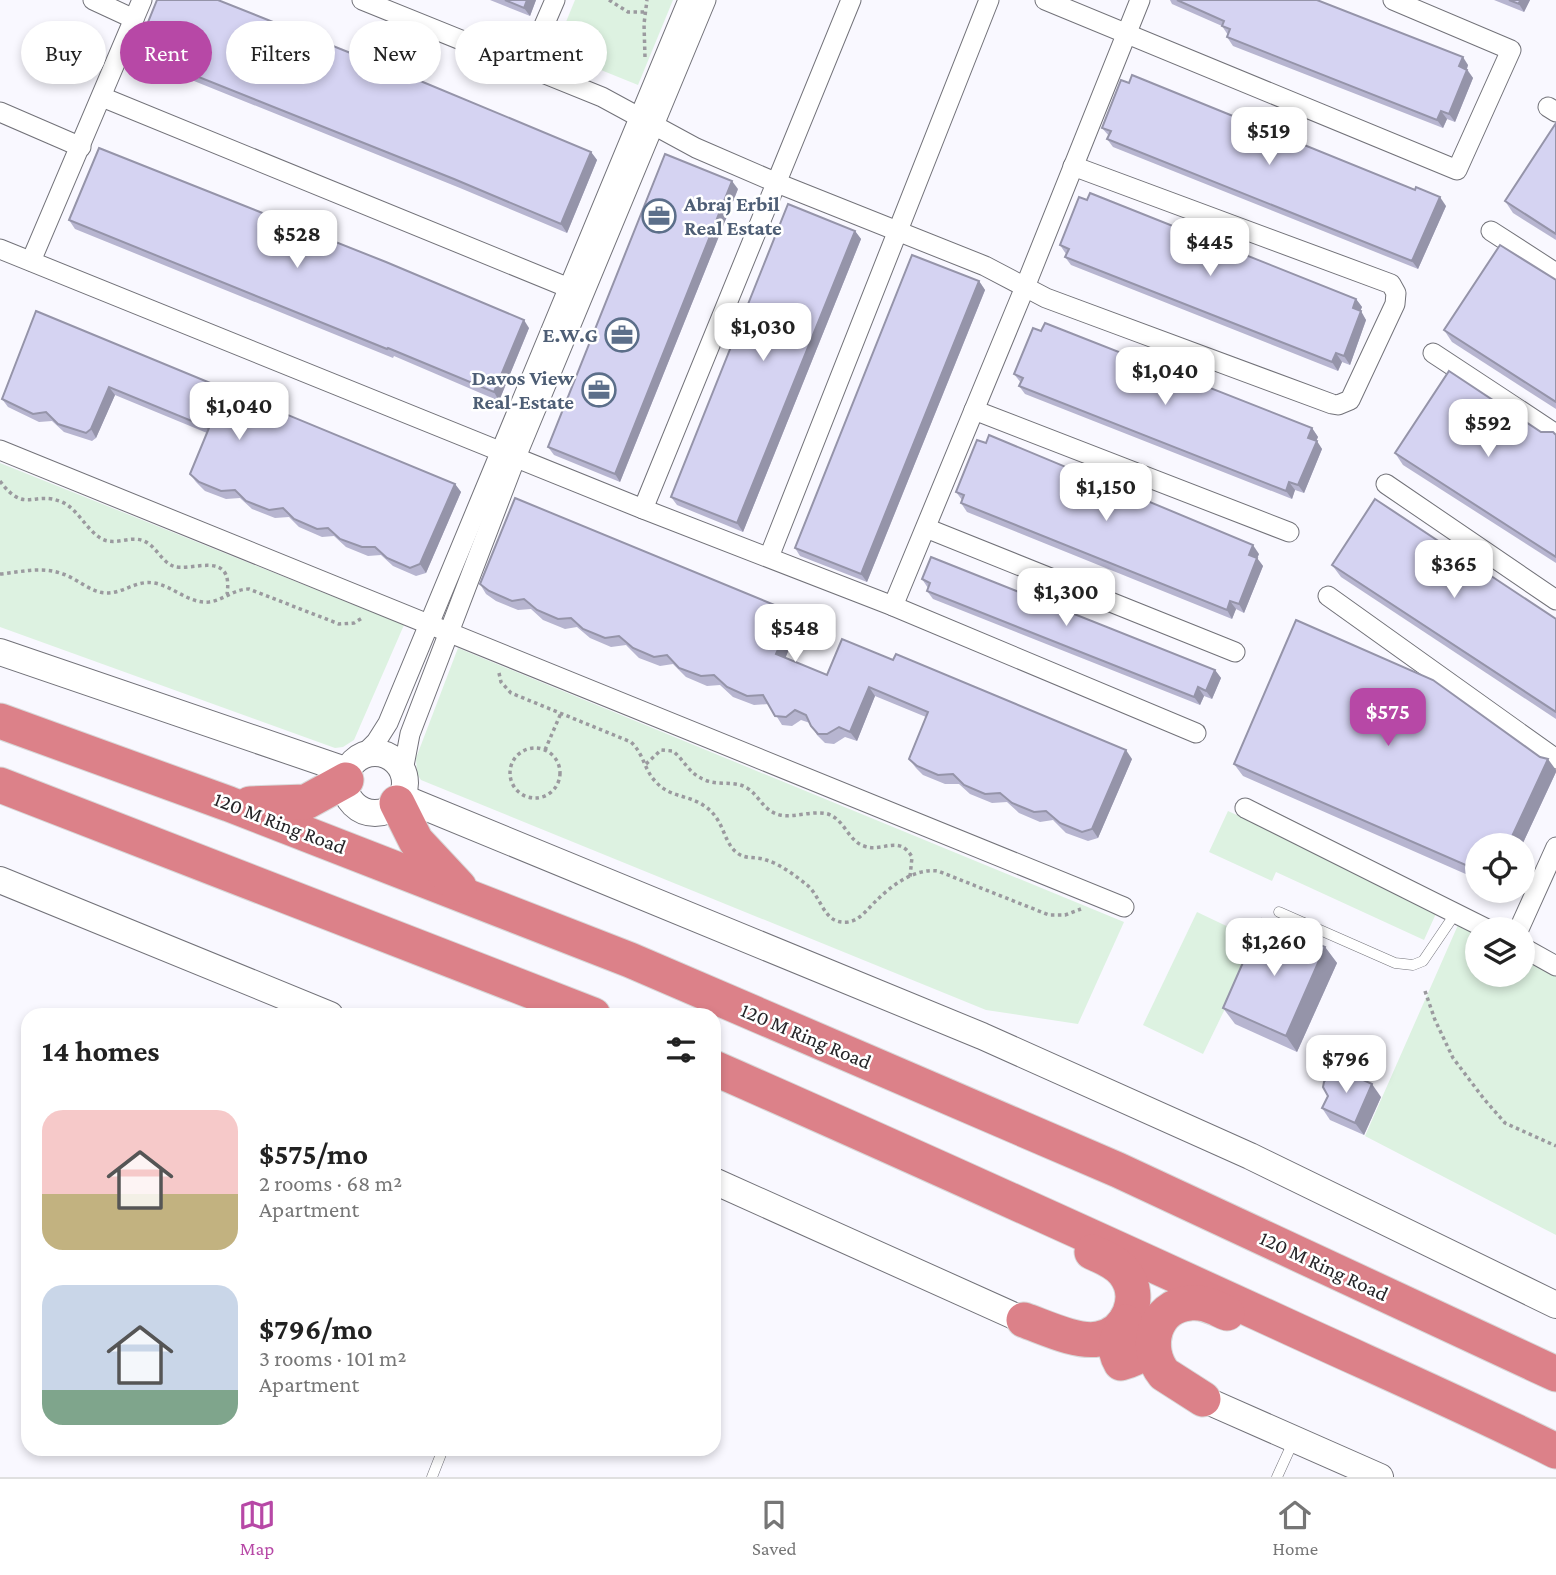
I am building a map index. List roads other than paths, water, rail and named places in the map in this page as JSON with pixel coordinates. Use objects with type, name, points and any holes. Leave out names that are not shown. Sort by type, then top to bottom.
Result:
[{"type":"highway","name":"120 M Ring Road","points":[[0,721],[229,804],[630,960],[1118,1170],[1556,1374]]},
{"type":"highway","points":[[229,804],[306,802],[352,770]]},
{"type":"highway","points":[[0,785],[575,1008]]},
{"type":"highway","points":[[400,790],[416,842],[466,895]]},
{"type":"highway","points":[[721,1071],[1469,1407],[1556,1451]]},
{"type":"highway","points":[[981,1186],[1063,1239],[1117,1265],[1128,1278],[1133,1297],[1131,1310],[1139,1329],[1153,1349],[1160,1368],[1164,1374],[1203,1399]]},
{"type":"highway","points":[[1024,1320],[1091,1340],[1158,1324],[1166,1313],[1184,1304],[1198,1303],[1213,1307],[1290,1343],[1369,1364]]},
{"type":"highway","points":[[1121,1363],[1116,1342],[1139,1329]]},
{"type":"street","points":[[93,0],[134,19]]},
{"type":"street","points":[[31,261],[142,0]]},
{"type":"street","points":[[362,0],[455,38]]},
{"type":"street","points":[[546,21],[555,0]]},
{"type":"street","points":[[688,0],[657,77],[648,122],[509,454],[429,624],[388,723],[352,770],[349,798],[363,811],[383,812],[400,790],[410,734],[449,633],[509,454],[569,288],[648,122],[706,0]]},
{"type":"street","points":[[643,509],[778,183],[850,0]]},
{"type":"street","points":[[769,557],[989,0]]},
{"type":"street","points":[[1045,0],[1457,170],[1511,50],[1393,0]]},
{"type":"street","points":[[893,606],[1140,0]]},
{"type":"street","points":[[569,84],[602,97],[696,148],[985,266],[1058,303],[1338,405],[1350,400],[1395,304],[1396,293],[1391,284],[1073,166]]},
{"type":"street","points":[[102,97],[569,288]]},
{"type":"street","points":[[0,112],[80,147]]},
{"type":"street","points":[[1491,231],[1556,273]]},
{"type":"street","points":[[0,249],[643,509],[893,606],[1196,733]]},
{"type":"street","points":[[1433,353],[1556,434]]},
{"type":"street","points":[[974,410],[1289,531]]},
{"type":"street","points":[[0,450],[1124,907]]},
{"type":"street","points":[[1386,484],[1556,600]]},
{"type":"street","points":[[926,528],[1235,652]]},
{"type":"street","points":[[1328,596],[1556,759]]},
{"type":"street","points":[[0,652],[352,770],[379,754],[388,756],[400,790],[982,1035],[1250,1156],[1556,1305]]},
{"type":"street","points":[[1245,808],[1465,919]]},
{"type":"street","points":[[1524,917],[1556,847]]},
{"type":"street","points":[[0,880],[313,1008]]},
{"type":"street","points":[[1535,954],[1556,966]]},
{"type":"street","points":[[721,1184],[1380,1477]]},
{"type":"lane","points":[[1279,912],[1395,963],[1413,964],[1423,961],[1455,914]]},
{"type":"lane","points":[[1278,1477],[1295,1438]]},
{"type":"lane","points":[[432,1477],[440,1456]]},
{"type":"place","name":"Abraj Erbil Real Estate","points":[[659,216]]},
{"type":"place","name":"E.W.G","points":[[622,335]]},
{"type":"place","name":"Davos View Real-Estate","points":[[599,390]]}]
